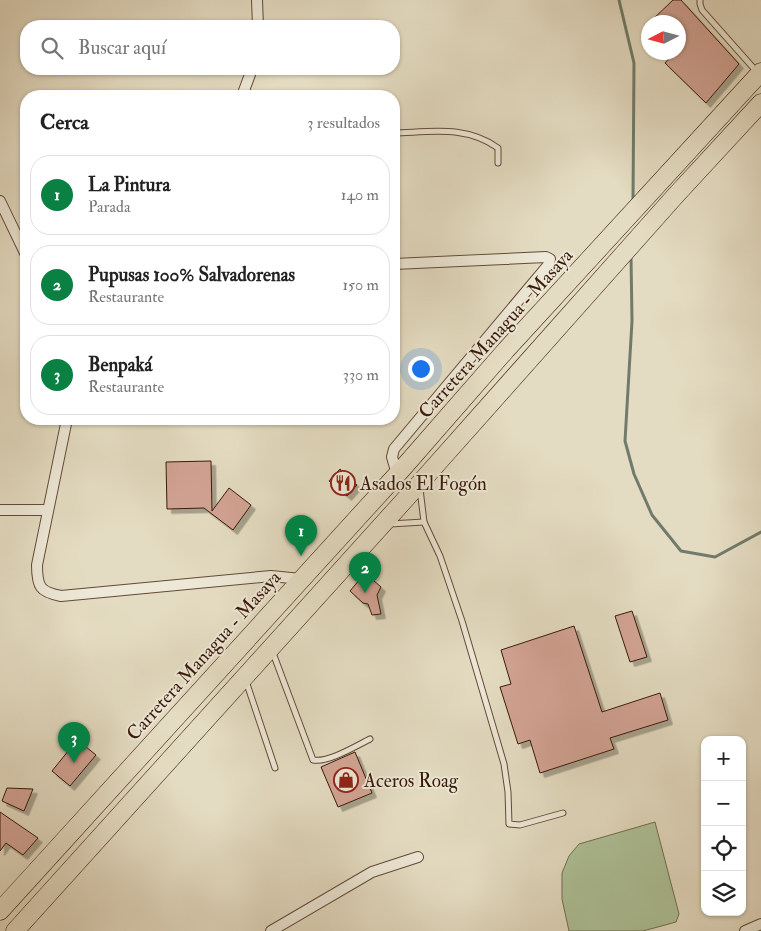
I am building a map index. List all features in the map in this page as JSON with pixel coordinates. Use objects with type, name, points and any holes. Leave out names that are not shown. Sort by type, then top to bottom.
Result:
[{"type":"highway","name":"Carretera Managua - Masaya","points":[[0,911],[397,474],[506,350],[760,74]]},
{"type":"highway","points":[[15,931],[419,484],[615,263],[761,104]]},
{"type":"highway","points":[[419,484],[414,475],[415,466],[446,419]]},
{"type":"highway","points":[[301,579],[326,571],[353,540],[381,524]]},
{"type":"highway","points":[[103,796],[102,810],[108,814],[115,815],[121,812]]},
{"type":"highway","points":[[79,824],[86,819],[94,820],[100,825],[101,833],[97,840]]},
{"type":"street","points":[[258,0],[258,20]]},
{"type":"street","points":[[244,90],[250,75]]},
{"type":"street","points":[[0,202],[20,242]]},
{"type":"street","points":[[397,474],[392,457],[394,449],[549,264],[550,258],[400,264]]},
{"type":"street","points":[[66,425],[37,565],[37,579],[43,590],[49,594],[62,596],[271,576],[301,579]]},
{"type":"street","points":[[0,510],[48,510]]},
{"type":"street","points":[[271,931],[372,872],[418,857]]},
{"type":"street","points":[[745,931],[761,924]]},
{"type":"lane","points":[[700,0],[702,10],[760,74]]},
{"type":"lane","points":[[400,134],[457,131],[472,134],[498,148],[498,163]]},
{"type":"lane","points":[[419,484],[424,522],[440,556],[462,621],[504,764],[508,792],[509,824],[520,825],[563,813]]},
{"type":"lane","points":[[381,524],[424,522]]},
{"type":"lane","points":[[271,648],[313,760],[327,759],[370,739]]},
{"type":"lane","points":[[244,677],[275,768]]},
{"type":"green space","points":[[655,822],[679,914],[676,922],[643,931],[569,931],[562,899],[562,873],[569,856],[579,844]]},
{"type":"building","points":[[673,0],[681,0],[739,64],[706,103],[665,63],[668,60],[686,60],[686,15],[657,15]]},
{"type":"building","points":[[211,461],[212,511],[229,488],[251,505],[233,530],[204,508],[167,509],[166,462]]},
{"type":"building","name":"Asados El Fogón","points":[[340,469],[357,485],[347,496],[329,481]]},
{"type":"building","points":[[365,573],[381,587],[377,595],[381,614],[372,615],[368,604],[363,603],[350,591]]},
{"type":"building","points":[[632,611],[647,657],[630,662],[615,616]]},
{"type":"building","points":[[574,626],[602,712],[660,693],[668,720],[610,738],[614,749],[540,773],[530,740],[518,744],[500,687],[511,684],[501,650]]},
{"type":"building","points":[[70,734],[96,755],[70,786],[52,771],[69,750],[62,744]]},
{"type":"building","name":"Aceros Roag","points":[[355,752],[372,793],[338,807],[321,767]]},
{"type":"building","points":[[7,788],[33,789],[24,811],[2,801]]},
{"type":"building","points":[[0,812],[38,838],[23,855],[6,843],[0,851]]},
{"type":"waterway","points":[[619,0],[634,63],[633,202]]},
{"type":"waterway","points":[[631,256],[632,321],[625,441],[634,474],[652,515],[681,551],[715,557],[761,532]]},
{"type":"place","name":"Asados El Fogón","points":[[343,483]]},
{"type":"place","name":"La Pintura","points":[[301,556]]},
{"type":"place","name":"Pupusas 100% Salvadorenas","points":[[365,593]]},
{"type":"place","name":"Benpaká","points":[[74,763]]},
{"type":"place","name":"Aceros Roag","points":[[346,780]]}]
